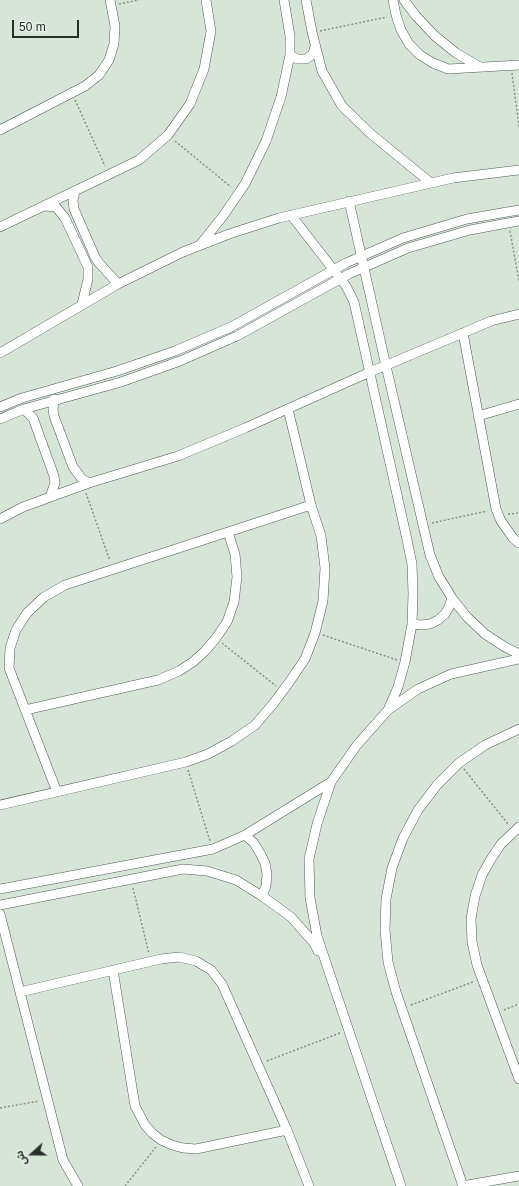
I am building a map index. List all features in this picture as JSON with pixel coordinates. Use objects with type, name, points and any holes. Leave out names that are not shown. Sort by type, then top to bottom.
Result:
[{"type":"street","points":[[0,227],[139,160],[168,135],[190,104],[204,69],[211,31],[206,0]]},
{"type":"street","points":[[198,246],[223,216],[245,184],[266,141],[282,97],[290,55],[290,36],[284,0]]},
{"type":"street","points":[[306,0],[315,46],[322,71],[342,106],[371,134],[431,183]]},
{"type":"street","points":[[393,0],[396,16],[401,30],[409,44],[420,55],[433,63],[448,68],[515,65]]},
{"type":"street","points":[[404,0],[416,16],[435,36],[456,53],[480,67]]},
{"type":"street","points":[[0,130],[85,86],[99,75],[109,60],[114,44],[115,26],[111,3]]},
{"type":"street","points":[[290,55],[297,59],[306,59],[313,54],[315,46]]},
{"type":"street","points":[[0,352],[118,284],[182,252],[230,234],[291,215],[349,201],[453,178],[519,170]]},
{"type":"street","points":[[75,191],[73,200],[74,209],[95,257],[99,264],[118,284]]},
{"type":"street","points":[[349,201],[430,555],[439,577],[452,598],[467,617],[485,634],[519,654]]},
{"type":"street","points":[[44,206],[56,207],[65,218],[88,267],[88,279],[82,304]]},
{"type":"street","points":[[0,407],[22,398],[117,371],[175,351],[231,327],[361,256],[403,238],[466,219],[519,210]]},
{"type":"street","points":[[291,215],[341,278],[349,290],[354,302],[412,564],[412,624],[405,662],[398,686],[388,710]]},
{"type":"street","points":[[0,419],[24,409],[121,382],[180,361],[237,336],[341,278],[408,248],[470,230],[519,221]]},
{"type":"street","points":[[0,519],[22,507],[86,484],[178,456],[491,321],[519,314]]},
{"type":"street","points":[[463,333],[496,509],[501,521],[513,538],[519,543]]},
{"type":"street","points":[[54,400],[54,416],[73,467],[86,484]]},
{"type":"street","points":[[478,416],[519,404]]},
{"type":"street","points":[[24,409],[33,418],[54,476],[54,483],[50,497]]},
{"type":"street","points":[[0,805],[186,762],[208,754],[232,741],[255,725],[283,691],[305,659],[315,633],[323,601],[324,568],[321,536],[311,504],[288,409]]},
{"type":"street","points":[[57,792],[8,668],[10,648],[16,630],[27,613],[44,597],[65,585],[311,504]]},
{"type":"street","points":[[25,710],[158,680],[180,671],[206,651],[227,622],[234,602],[236,583],[235,554],[228,532]]},
{"type":"street","points":[[412,624],[425,625],[438,620],[445,614],[452,598]]},
{"type":"street","points":[[401,1186],[317,936],[310,898],[309,859],[331,782],[357,744],[388,710],[418,689],[451,674],[519,659]]},
{"type":"street","points":[[519,728],[485,745],[459,763],[437,785],[418,810],[403,838],[392,868],[386,899],[385,930],[388,962],[402,1009],[463,1186],[519,1176]]},
{"type":"street","points":[[0,889],[213,849],[245,835],[331,782]]},
{"type":"street","points":[[516,828],[501,844],[490,859],[482,875],[475,896],[471,919],[472,942],[477,965],[519,1080]]},
{"type":"street","points":[[245,835],[257,848],[265,863],[267,874],[266,886],[262,896]]},
{"type":"street","points":[[0,905],[183,869],[207,871],[236,880],[262,896],[291,917],[314,942],[330,973]]},
{"type":"street","points":[[0,914],[63,1160],[78,1186]]},
{"type":"street","points":[[20,992],[113,970],[179,957],[196,961],[211,970],[222,984],[287,1130],[309,1186]]},
{"type":"street","points":[[113,970],[135,1106],[145,1125],[161,1140],[183,1148],[196,1149],[287,1130]]},
{"type":"path","points":[[111,3],[139,0]]},
{"type":"path","points":[[312,32],[396,16]]},
{"type":"path","points":[[515,65],[519,127]]},
{"type":"path","points":[[72,93],[109,175]]},
{"type":"path","points":[[168,135],[239,193]]},
{"type":"path","points":[[508,223],[519,281]]},
{"type":"path","points":[[86,484],[113,570]]},
{"type":"path","points":[[422,525],[496,509]]},
{"type":"path","points":[[315,633],[405,662]]},
{"type":"path","points":[[216,638],[283,691]]},
{"type":"path","points":[[186,762],[213,849]]},
{"type":"path","points":[[459,763],[516,828]]},
{"type":"path","points":[[131,880],[151,962]]},
{"type":"path","points":[[402,1009],[482,979]]},
{"type":"path","points":[[495,1014],[519,1004]]},
{"type":"path","points":[[257,1064],[349,1029]]},
{"type":"path","points":[[0,1108],[48,1100]]},
{"type":"path","points":[[125,1186],[161,1140]]}]
